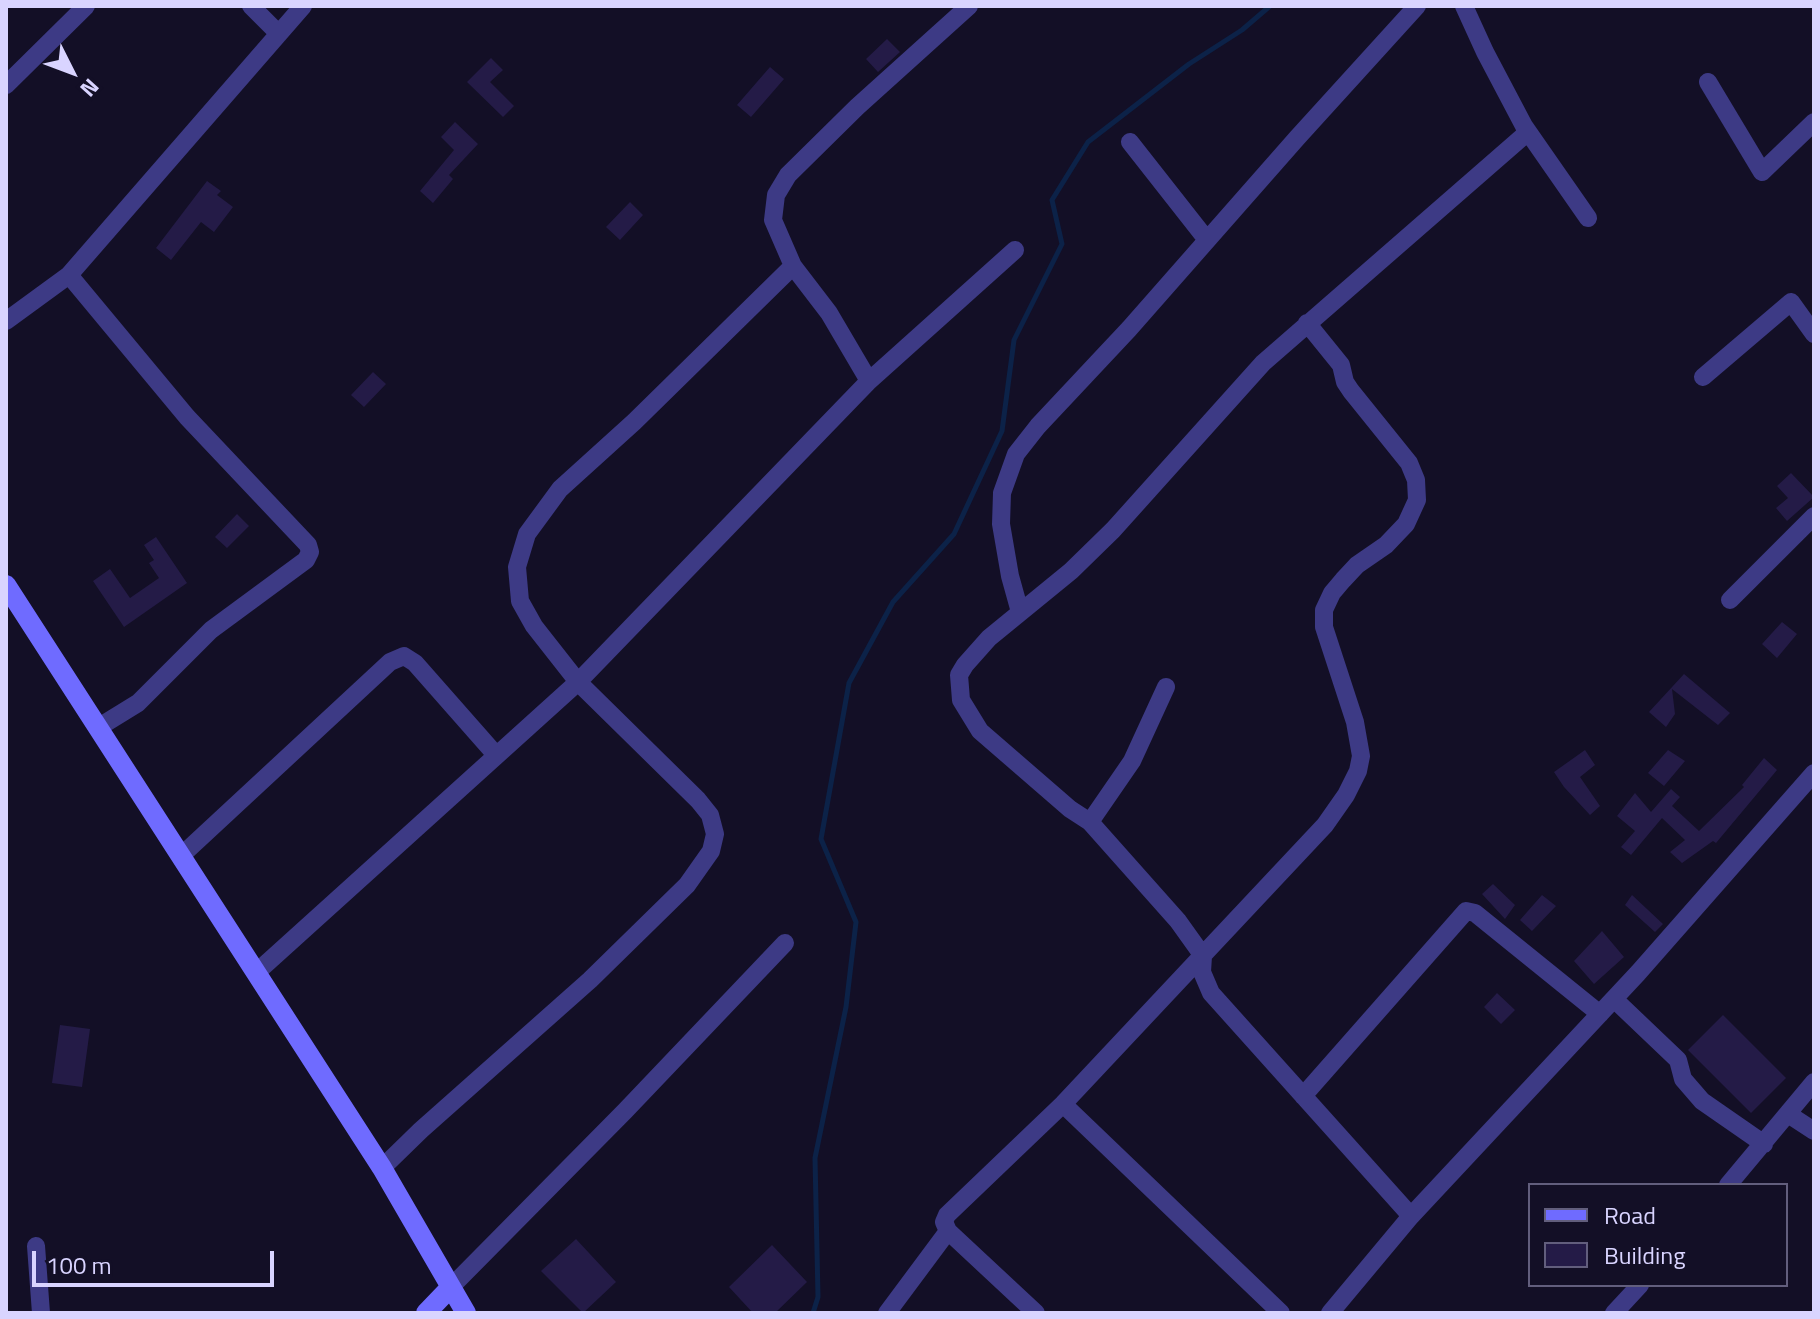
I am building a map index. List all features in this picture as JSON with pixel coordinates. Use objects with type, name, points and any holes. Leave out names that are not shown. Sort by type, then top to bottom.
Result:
[{"type":"street","points":[[6,85],[86,6]]},
{"type":"street","points":[[251,6],[279,34]]},
{"type":"street","points":[[6,321],[69,275],[303,6]]},
{"type":"street","points":[[869,381],[829,313],[793,266],[773,220],[773,208],[788,175],[857,107],[969,6]]},
{"type":"street","points":[[1020,612],[1001,524],[1002,493],[1016,454],[1417,6]]},
{"type":"street","points":[[1464,6],[1528,132],[1588,218]]},
{"type":"street","points":[[1708,82],[1762,172],[1814,122]]},
{"type":"street","points":[[1411,1216],[1211,993],[1202,972],[1203,956],[1170,912],[1090,822],[1070,809],[980,731],[961,700],[959,675],[989,638],[1071,571],[1113,530],[1230,396],[1307,323],[1528,132]]},
{"type":"street","points":[[1130,142],[1207,240]]},
{"type":"street","points":[[257,972],[578,682],[869,381],[1015,250]]},
{"type":"street","points":[[382,1168],[608,962],[687,885],[711,851],[715,834],[710,815],[578,682],[534,626],[520,601],[517,567],[527,534],[560,489],[634,422],[793,266]]},
{"type":"street","points":[[69,275],[187,417],[308,545],[310,552],[306,560],[211,630],[138,703],[99,727]]},
{"type":"street","points":[[1703,377],[1791,302],[1814,334]]},
{"type":"street","points":[[1036,1313],[948,1231],[944,1222],[947,1215],[1063,1104],[1325,825],[1351,787],[1360,762],[1359,744],[1345,690],[1324,627],[1324,610],[1332,593],[1357,565],[1386,545],[1406,524],[1417,500],[1416,480],[1409,463],[1345,382],[1341,365],[1307,323]]},
{"type":"street","points":[[1730,600],[1807,535],[1814,516]]},
{"type":"street","points":[[6,585],[382,1168],[466,1313]]},
{"type":"street","points":[[182,855],[390,662],[404,656],[415,663],[496,755]]},
{"type":"street","points":[[1090,822],[1132,761],[1166,687]]},
{"type":"street","points":[[1330,1313],[1411,1216],[1614,999],[1814,773]]},
{"type":"street","points":[[1303,1096],[1466,911],[1475,913],[1600,1014]]},
{"type":"street","points":[[426,1313],[785,943]]},
{"type":"street","points":[[1614,999],[1678,1060],[1683,1079],[1702,1101],[1764,1144]]},
{"type":"street","points":[[1730,1183],[1814,1082]]},
{"type":"street","points":[[1063,1104],[1281,1313]]},
{"type":"street","points":[[1788,1114],[1814,1131]]},
{"type":"street","points":[[887,1313],[948,1231]]},
{"type":"street","points":[[36,1246],[41,1313]]},
{"type":"street","points":[[1614,1313],[1638,1287]]},
{"type":"building","points":[[887,39],[900,52],[878,72],[866,59]]},
{"type":"building","points":[[491,58],[503,70],[490,82],[514,106],[503,117],[467,82]]},
{"type":"building","points":[[770,67],[784,79],[751,117],[737,105]]},
{"type":"building","points":[[455,122],[478,144],[449,175],[453,179],[433,203],[420,191],[454,150],[441,137]]},
{"type":"building","points":[[207,181],[221,191],[217,195],[233,207],[214,232],[201,222],[171,260],[156,248]]},
{"type":"building","points":[[630,202],[643,215],[620,240],[606,227]]},
{"type":"building","points":[[373,372],[386,384],[364,407],[351,395]]},
{"type":"building","points":[[1791,473],[1814,497],[1787,521],[1776,508],[1788,498],[1777,486]]},
{"type":"building","points":[[237,514],[249,526],[227,548],[215,537]]},
{"type":"building","points":[[156,537],[187,583],[124,627],[93,581],[110,569],[130,598],[159,578],[149,563],[154,560],[144,545]]},
{"type":"building","points":[[1782,622],[1797,634],[1777,658],[1762,644]]},
{"type":"building","points":[[1684,674],[1730,713],[1718,725],[1672,689],[1675,714],[1666,727],[1649,712]]},
{"type":"building","points":[[1585,750],[1595,765],[1580,777],[1600,806],[1590,815],[1554,772]]},
{"type":"building","points":[[1668,750],[1685,761],[1664,786],[1648,773]]},
{"type":"building","points":[[1764,758],[1777,770],[1716,843],[1713,841],[1682,863],[1670,852],[1685,840],[1662,818],[1631,855],[1621,847],[1635,831],[1617,816],[1635,793],[1651,812],[1671,789],[1680,797],[1672,806],[1699,831],[1744,787],[1742,785]]},
{"type":"building","points":[[1493,884],[1515,905],[1505,919],[1482,894]]},
{"type":"building","points":[[1542,895],[1556,906],[1532,931],[1520,920]]},
{"type":"building","points":[[1632,895],[1663,924],[1655,932],[1625,905]]},
{"type":"building","points":[[1602,931],[1624,957],[1594,984],[1574,961]]},
{"type":"building","points":[[1497,993],[1515,1010],[1501,1024],[1484,1007]]},
{"type":"building","points":[[1723,1015],[1786,1078],[1751,1113],[1688,1050]]},
{"type":"building","points":[[60,1025],[90,1029],[82,1087],[52,1083]]},
{"type":"building","points":[[576,1239],[616,1282],[583,1313],[541,1271]]},
{"type":"building","points":[[772,1245],[807,1282],[775,1313],[753,1313],[729,1287]]},
{"type":"waterway","points":[[813,1313],[818,1297],[815,1158],[846,1007],[856,922],[821,839],[849,683],[893,602],[954,534],[1002,431],[1014,340],[1062,244],[1052,200],[1088,142],[1189,64],[1242,30],[1270,6]]}]
